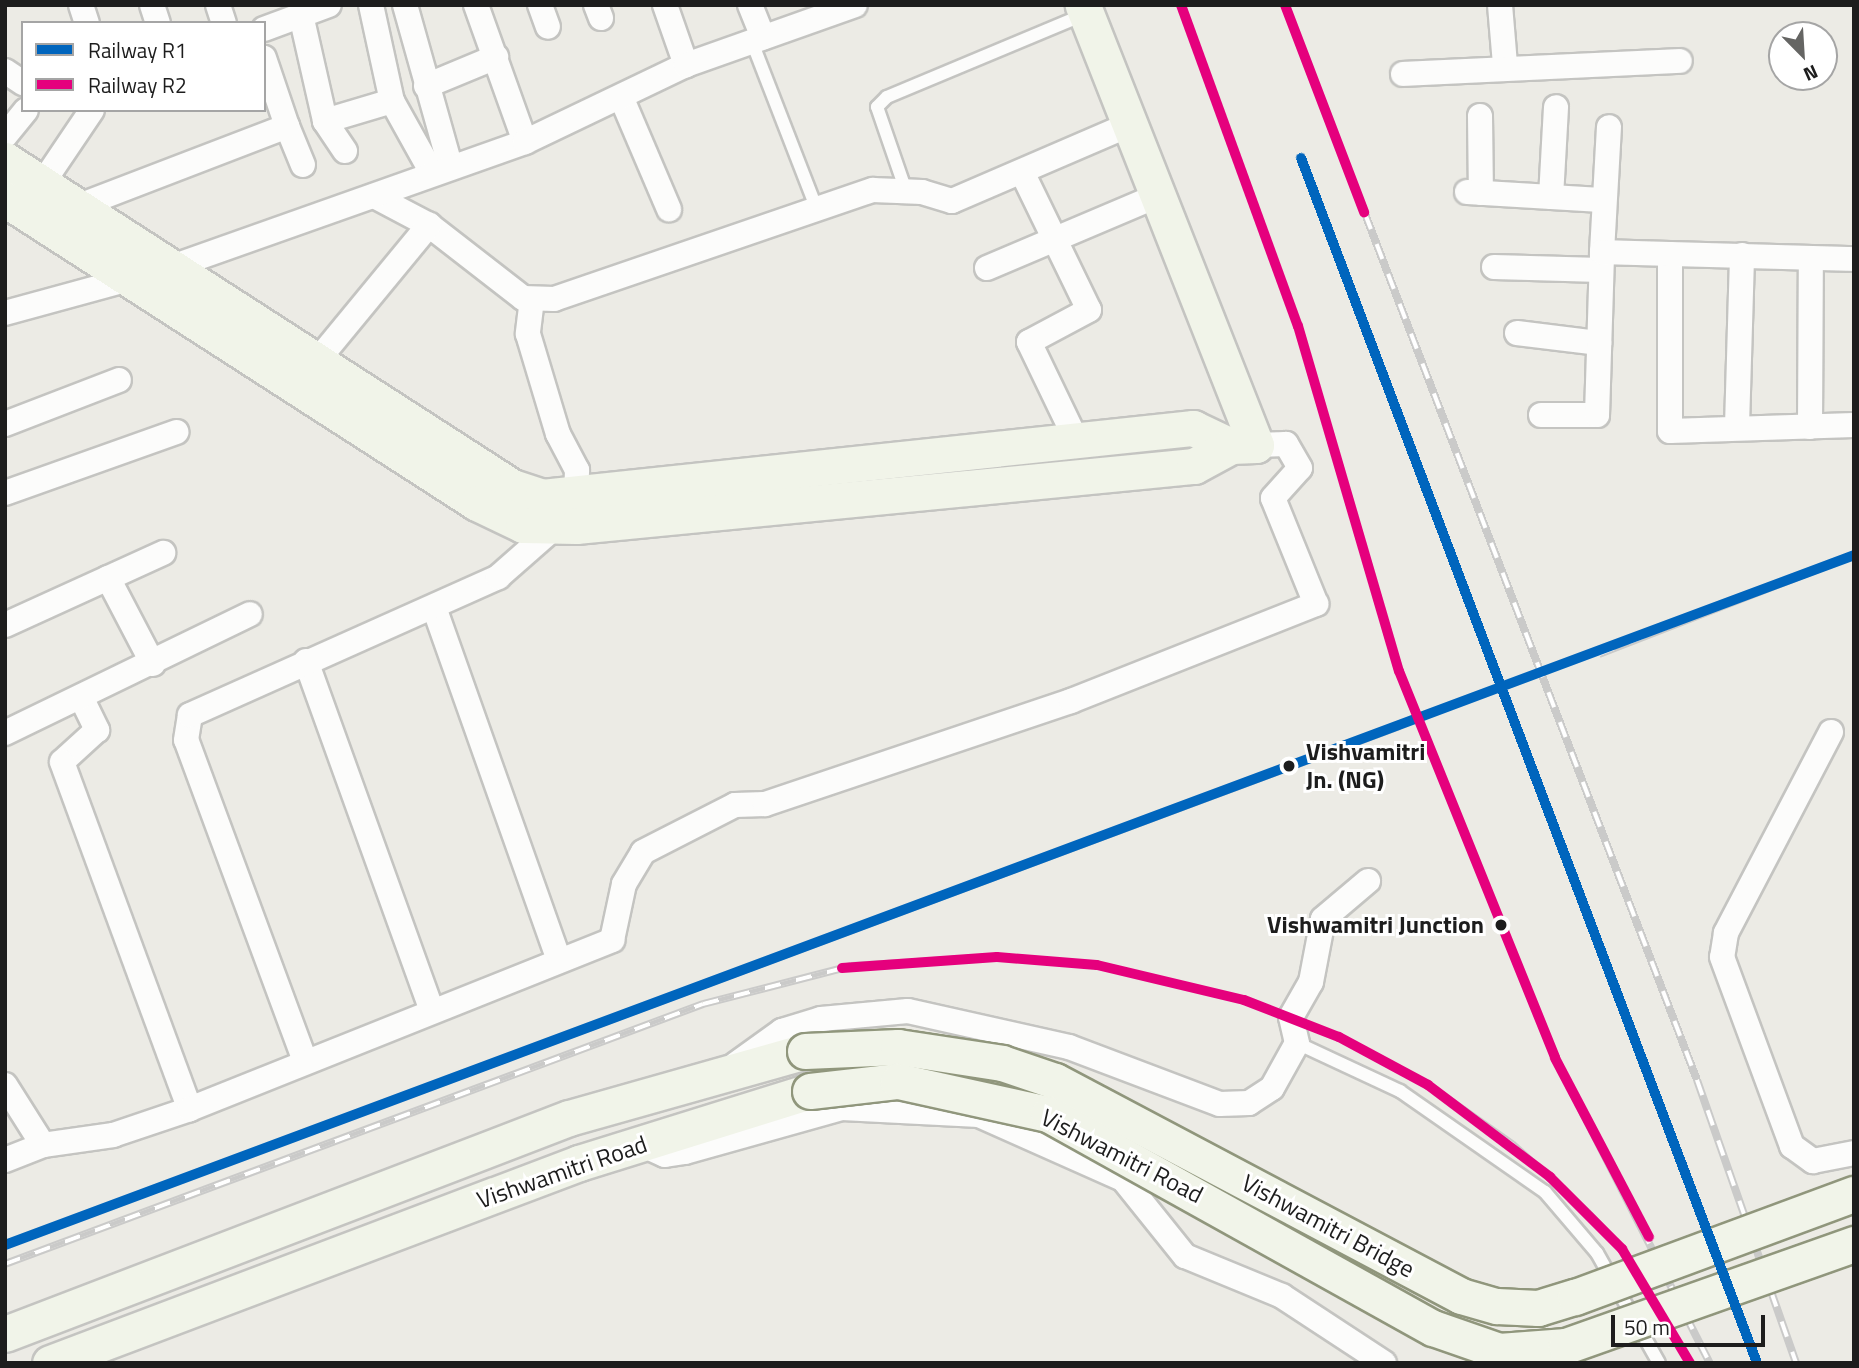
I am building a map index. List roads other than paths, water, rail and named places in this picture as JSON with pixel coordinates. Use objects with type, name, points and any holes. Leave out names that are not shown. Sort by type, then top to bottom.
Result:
[{"type":"main road","points":[[1085,9],[1159,195],[1243,445]]},
{"type":"main road","points":[[5,160],[512,487],[542,497],[569,517],[1194,466],[1243,445]]},
{"type":"main road","points":[[5,199],[126,280],[477,503],[523,525],[1194,428],[1243,445]]},
{"type":"main road","name":"Vishwamitri Bridge","points":[[804,1051],[910,1048],[1002,1063],[1055,1081],[1461,1296],[1497,1306],[1538,1308],[1575,1297],[1854,1194]]},
{"type":"main road","name":"Vishwamitri Road","points":[[5,1334],[569,1118],[804,1051]]},
{"type":"main road","name":"Vishwamitri Road","points":[[50,1363],[641,1144],[810,1091],[898,1081],[1048,1114],[1433,1328],[1499,1351],[1566,1346],[1854,1244]]},
{"type":"street","points":[[371,5],[392,101],[441,169]]},
{"type":"street","points":[[405,5],[426,86],[441,169]]},
{"type":"street","points":[[476,5],[525,142]]},
{"type":"street","points":[[665,5],[686,65]]},
{"type":"street","points":[[750,5],[758,40]]},
{"type":"street","points":[[1500,5],[1504,64]]},
{"type":"street","points":[[5,313],[169,268],[374,196],[441,169],[525,142],[622,99],[686,65],[839,8]]},
{"type":"street","points":[[266,28],[316,9],[325,121],[345,151]]},
{"type":"street","points":[[426,86],[496,57]]},
{"type":"street","points":[[1403,74],[1504,64],[1530,71],[1680,61]]},
{"type":"street","points":[[266,64],[303,165]]},
{"type":"street","points":[[5,71],[21,82]]},
{"type":"street","points":[[622,99],[669,209]]},
{"type":"street","points":[[325,121],[392,101]]},
{"type":"street","points":[[1551,197],[1556,107]]},
{"type":"street","points":[[5,136],[24,112]]},
{"type":"street","points":[[42,184],[91,112]]},
{"type":"street","points":[[1480,116],[1474,193],[1602,200]]},
{"type":"street","points":[[374,196],[429,225],[489,275],[532,299],[596,287],[873,190],[906,191],[952,201],[1131,124]]},
{"type":"street","points":[[79,206],[287,125]]},
{"type":"street","points":[[1541,415],[1597,415],[1602,200],[1609,127]]},
{"type":"street","points":[[1022,172],[1089,310],[1028,342],[1078,444]]},
{"type":"street","points":[[987,268],[1159,195]]},
{"type":"street","points":[[316,362],[429,225]]},
{"type":"street","points":[[1670,254],[1670,431],[1737,426],[1854,425]]},
{"type":"street","points":[[1494,267],[1670,254],[1854,259]]},
{"type":"street","points":[[1737,426],[1742,256]]},
{"type":"street","points":[[1810,427],[1811,258]]},
{"type":"street","points":[[304,1061],[186,726],[205,704],[435,610],[498,577],[569,517],[578,470],[558,434],[528,334],[532,299]]},
{"type":"street","points":[[1517,333],[1599,343]]},
{"type":"street","points":[[5,424],[119,380]]},
{"type":"street","points":[[5,493],[176,432]]},
{"type":"street","points":[[5,1160],[43,1145],[113,1135],[190,1110],[304,1061],[612,940],[624,884],[643,852],[679,830],[735,805],[765,804],[1071,701],[1316,604],[1273,498],[1300,468],[1286,444],[1243,445]]},
{"type":"street","points":[[7,618],[163,553]]},
{"type":"street","points":[[108,578],[153,664]]},
{"type":"street","points":[[435,610],[559,961]]},
{"type":"street","points":[[5,733],[153,664],[250,614]]},
{"type":"street","points":[[306,661],[432,1011]]},
{"type":"street","points":[[81,697],[97,730],[62,762],[190,1110]]},
{"type":"street","points":[[1831,733],[1726,933],[1722,957],[1792,1146],[1813,1161],[1854,1153]]},
{"type":"street","points":[[718,1076],[782,1031],[853,1013],[908,1010],[1069,1047],[1235,1107],[1272,1088],[1297,1043],[1291,1017],[1311,982],[1317,932],[1323,919],[1368,881]]},
{"type":"street","points":[[5,1084],[43,1145]]},
{"type":"street","points":[[641,1144],[665,1155],[685,1152],[842,1108],[979,1115],[1123,1179],[1185,1256],[1282,1296],[1384,1363]]},
{"type":"lane","points":[[906,191],[877,107],[882,102],[1085,9]]},
{"type":"lane","points":[[758,40],[817,210]]},
{"type":"lane","points":[[1297,1043],[1400,1091],[1545,1192],[1597,1253],[1659,1363]]},
{"type":"railway","points":[[1181,5],[1298,326],[1399,671],[1555,1058],[1710,1363]]},
{"type":"railway","points":[[1285,5],[1697,1080],[1796,1363]]},
{"type":"railway","points":[[1599,654],[1854,555]]},
{"type":"railway","points":[[5,1245],[1400,726]]},
{"type":"railway","points":[[5,1264],[703,1004],[851,966],[997,957],[1097,965],[1244,1000],[1339,1037],[1428,1085],[1512,1144],[1587,1212],[1622,1249],[1690,1363]]},
{"type":"rail line","name":"R2","points":[[1181,5],[1298,326],[1399,671],[1555,1058],[1649,1237]]},
{"type":"rail line","name":"R2","points":[[1285,5],[1364,212]]},
{"type":"rail line","name":"R1","points":[[1301,158],[1757,1363]]},
{"type":"rail line","name":"R1","points":[[5,1245],[1854,555]]},
{"type":"rail line","name":"R2","points":[[842,968],[997,957],[1097,965],[1244,1000],[1339,1037],[1428,1085],[1550,1177],[1622,1249],[1690,1363]]},
{"type":"place","name":"Vishvamitri Jn. (NG)","points":[[1289,766]]},
{"type":"place","name":"Vishwamitri Junction","points":[[1501,925]]}]
